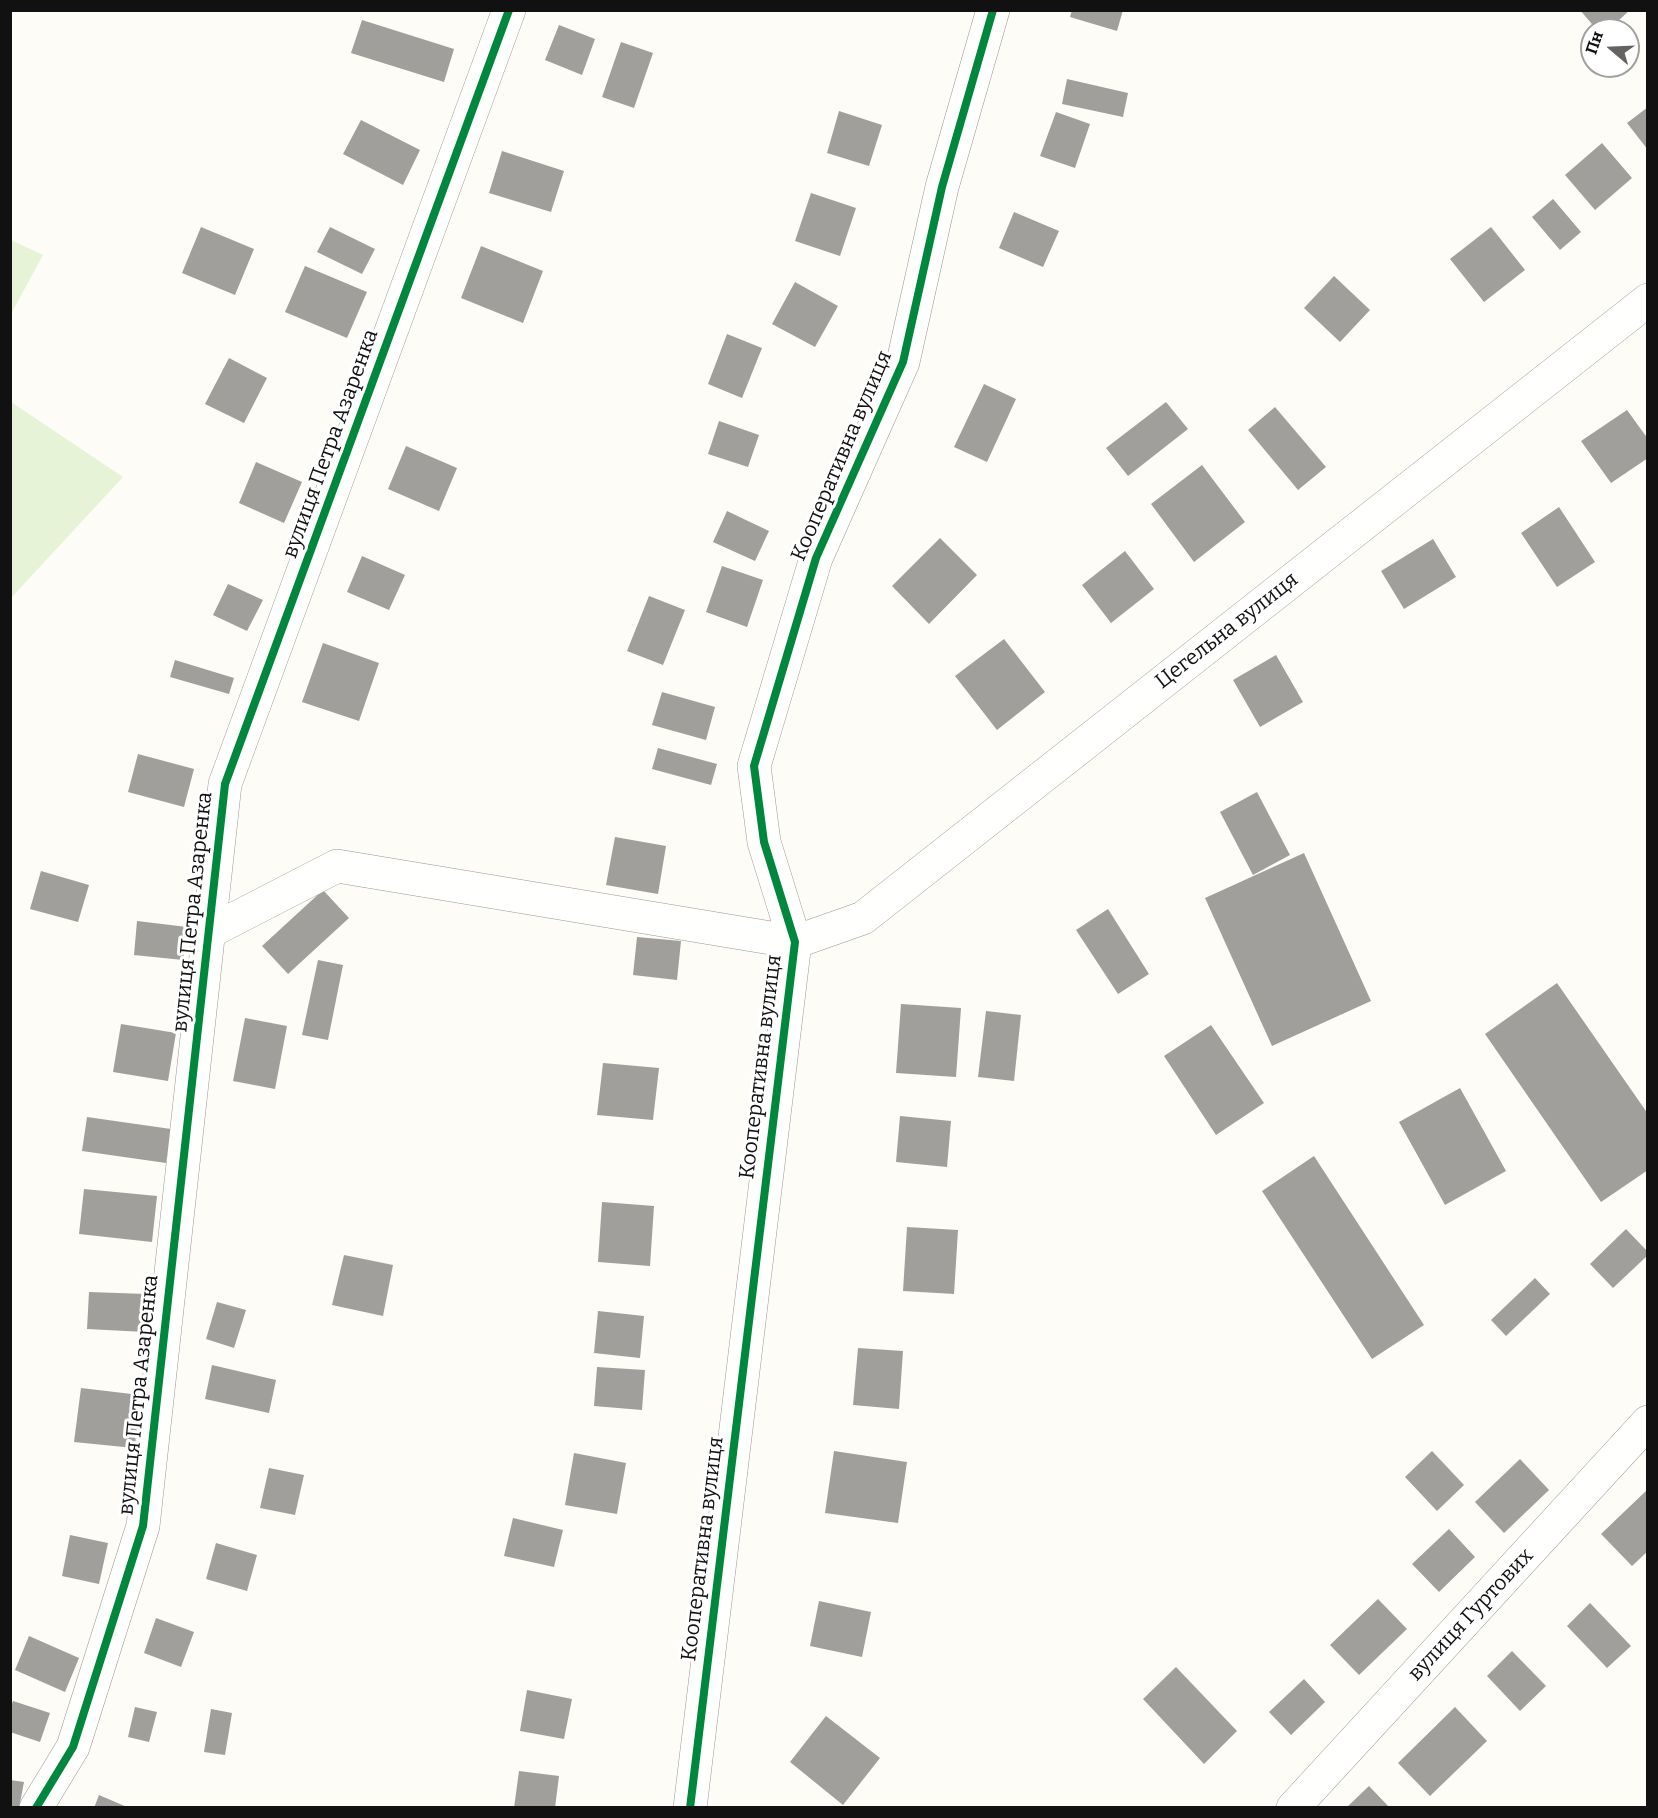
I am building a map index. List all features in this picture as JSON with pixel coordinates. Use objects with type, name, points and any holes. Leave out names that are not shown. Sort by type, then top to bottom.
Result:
[{"type":"street","name":"вулиця Петра Азаренка","points":[[36,1808],[73,1747],[143,1526],[225,784],[509,10]]},
{"type":"street","name":"Кооперативна вулиця","points":[[690,1808],[795,942],[764,842],[754,766],[816,558],[903,362],[942,187],[993,10]]},
{"type":"street","name":"Цегельна вулиця","points":[[795,942],[863,918],[1647,300]]},
{"type":"street","points":[[209,932],[338,866],[795,942]]},
{"type":"street","name":"вулиця Гуртових","points":[[1293,1808],[1647,1422]]},
{"type":"green space","points":[[11,240],[43,255],[11,314]]},
{"type":"green space","points":[[11,402],[123,477],[10,598]]},
{"type":"building","points":[[1072,10],[1123,10],[1117,31],[1070,17]]},
{"type":"building","points":[[1580,10],[1630,10],[1621,18],[1587,18]]},
{"type":"building","points":[[362,20],[454,49],[444,82],[351,53]]},
{"type":"building","points":[[559,25],[595,39],[582,75],[545,60]]},
{"type":"building","points":[[621,42],[653,53],[634,108],[602,97]]},
{"type":"building","points":[[1067,79],[1128,93],[1123,117],[1062,104]]},
{"type":"building","points":[[1648,107],[1648,150],[1627,123]]},
{"type":"building","points":[[839,111],[882,125],[869,166],[827,153]]},
{"type":"building","points":[[1056,112],[1090,124],[1075,168],[1040,156]]},
{"type":"building","points":[[361,120],[420,150],[403,185],[343,154]]},
{"type":"building","points":[[1602,143],[1632,178],[1595,210],[1565,175]]},
{"type":"building","points":[[502,151],[564,171],[551,212],[489,193]]},
{"type":"building","points":[[811,193],[856,208],[840,256],[795,241]]},
{"type":"building","points":[[1553,199],[1581,232],[1560,250],[1532,217]]},
{"type":"building","points":[[1014,212],[1059,231],[1043,267],[999,248]]},
{"type":"building","points":[[201,227],[254,249],[235,295],[182,273]]},
{"type":"building","points":[[330,227],[375,249],[362,274],[317,252]]},
{"type":"building","points":[[1491,227],[1525,270],[1484,302],[1450,259]]},
{"type":"building","points":[[481,246],[543,271],[523,323],[461,298]]},
{"type":"building","points":[[305,266],[367,292],[347,338],[285,312]]},
{"type":"building","points":[[1334,276],[1370,310],[1340,342],[1304,308]]},
{"type":"building","points":[[795,282],[838,306],[815,347],[772,324]]},
{"type":"building","points":[[727,334],[762,348],[742,398],[708,384]]},
{"type":"building","points":[[229,358],[267,378],[244,423],[205,404]]},
{"type":"building","points":[[984,384],[1016,399],[987,462],[954,447]]},
{"type":"building","points":[[1166,402],[1188,429],[1128,476],[1106,448]]},
{"type":"building","points":[[1275,407],[1326,467],[1298,490],[1248,430]]},
{"type":"building","points":[[1627,410],[1648,439],[1648,458],[1611,483],[1581,441]]},
{"type":"building","points":[[719,421],[759,435],[748,467],[708,454]]},
{"type":"building","points":[[406,446],[457,468],[439,511],[388,489]]},
{"type":"building","points":[[256,462],[302,482],[284,523],[239,503]]},
{"type":"building","points":[[1202,465],[1245,522],[1194,562],[1151,504]]},
{"type":"building","points":[[1559,507],[1595,562],[1557,587],[1521,533]]},
{"type":"building","points":[[727,511],[769,531],[755,561],[713,542]]},
{"type":"building","points":[[940,538],[977,575],[929,624],[892,586]]},
{"type":"building","points":[[1433,539],[1456,577],[1404,609],[1381,571]]},
{"type":"building","points":[[1125,551],[1154,589],[1111,623],[1082,585]]},
{"type":"building","points":[[362,556],[405,575],[389,610],[347,592]]},
{"type":"building","points":[[722,566],[763,580],[747,627],[706,612]]},
{"type":"building","points":[[228,584],[263,600],[247,631],[213,615]]},
{"type":"building","points":[[649,596],[685,610],[663,665],[627,651]]},
{"type":"building","points":[[1004,639],[1045,692],[997,730],[955,676]]},
{"type":"building","points":[[323,643],[379,663],[359,721],[302,702]]},
{"type":"building","points":[[1276,655],[1303,702],[1260,727],[1233,680]]},
{"type":"building","points":[[175,660],[234,678],[229,694],[170,677]]},
{"type":"building","points":[[662,692],[715,707],[706,740],[652,725]]},
{"type":"building","points":[[658,748],[717,764],[711,785],[652,769]]},
{"type":"building","points":[[138,754],[194,769],[184,807],[128,792]]},
{"type":"building","points":[[1257,792],[1290,855],[1253,875],[1220,812]]},
{"type":"building","points":[[615,837],[666,846],[658,894],[606,885]]},
{"type":"building","points":[[1304,853],[1371,1001],[1272,1046],[1205,898]]},
{"type":"building","points":[[41,871],[89,885],[78,922],[30,909]]},
{"type":"building","points":[[323,890],[349,918],[288,974],[262,946]]},
{"type":"building","points":[[1108,909],[1149,974],[1118,994],[1076,930]]},
{"type":"building","points":[[137,921],[187,927],[183,960],[134,955]]},
{"type":"building","points":[[637,937],[681,941],[677,980],[633,975]]},
{"type":"building","points":[[318,960],[343,965],[328,1040],[302,1035]]},
{"type":"building","points":[[1557,983],[1648,1114],[1648,1170],[1601,1202],[1485,1034]]},
{"type":"building","points":[[901,1004],[961,1008],[956,1077],[896,1073]]},
{"type":"building","points":[[986,1011],[1021,1015],[1014,1081],[978,1077]]},
{"type":"building","points":[[245,1018],[287,1026],[275,1089],[233,1081]]},
{"type":"building","points":[[121,1024],[176,1033],[168,1081],[113,1072]]},
{"type":"building","points":[[1211,1025],[1264,1103],[1216,1135],[1164,1056]]},
{"type":"building","points":[[603,1063],[659,1068],[653,1120],[597,1115]]},
{"type":"building","points":[[1460,1088],[1506,1171],[1445,1205],[1399,1122]]},
{"type":"building","points":[[900,1116],[951,1121],[947,1167],[896,1162]]},
{"type":"building","points":[[87,1117],[171,1129],[166,1163],[82,1151]]},
{"type":"building","points":[[1314,1156],[1424,1325],[1372,1359],[1262,1191]]},
{"type":"building","points":[[84,1189],[157,1196],[152,1242],[79,1234]]},
{"type":"building","points":[[602,1202],[654,1206],[650,1266],[598,1262]]},
{"type":"building","points":[[907,1227],[958,1230],[954,1294],[903,1291]]},
{"type":"building","points":[[1626,1229],[1648,1252],[1648,1255],[1613,1288],[1590,1264]]},
{"type":"building","points":[[344,1255],[393,1265],[383,1316],[332,1305]]},
{"type":"building","points":[[1535,1278],[1550,1294],[1506,1336],[1491,1320]]},
{"type":"building","points":[[89,1292],[146,1294],[145,1332],[87,1329]]},
{"type":"building","points":[[217,1302],[246,1310],[234,1348],[206,1339]]},
{"type":"building","points":[[598,1311],[644,1316],[640,1358],[594,1353]]},
{"type":"building","points":[[858,1348],[903,1351],[899,1409],[853,1405]]},
{"type":"building","points":[[212,1365],[276,1380],[269,1413],[205,1399]]},
{"type":"building","points":[[597,1367],[645,1370],[642,1410],[594,1406]]},
{"type":"building","points":[[81,1388],[140,1395],[134,1448],[74,1442]]},
{"type":"building","points":[[834,1451],[907,1462],[898,1523],[825,1513]]},
{"type":"building","points":[[1432,1451],[1464,1485],[1437,1511],[1405,1477]]},
{"type":"building","points":[[574,1453],[626,1463],[617,1514],[565,1505]]},
{"type":"building","points":[[1520,1459],[1549,1490],[1504,1533],[1475,1502]]},
{"type":"building","points":[[269,1468],[304,1475],[295,1515],[260,1508]]},
{"type":"building","points":[[1648,1489],[1648,1551],[1632,1566],[1601,1534]]},
{"type":"building","points":[[513,1518],[563,1530],[554,1567],[504,1556]]},
{"type":"building","points":[[1449,1529],[1475,1557],[1439,1592],[1412,1564]]},
{"type":"building","points":[[70,1535],[108,1543],[99,1584],[62,1576]]},
{"type":"building","points":[[216,1543],[257,1555],[247,1591],[206,1579]]},
{"type":"building","points":[[1378,1599],[1407,1629],[1359,1675],[1330,1645]]},
{"type":"building","points":[[819,1601],[871,1612],[862,1657],[810,1646]]},
{"type":"building","points":[[1590,1603],[1631,1646],[1607,1668],[1567,1626]]},
{"type":"building","points":[[156,1618],[194,1632],[181,1667],[144,1653]]},
{"type":"building","points":[[29,1636],[79,1658],[65,1692],[15,1670]]},
{"type":"building","points":[[1512,1651],[1546,1686],[1520,1711],[1487,1676]]},
{"type":"building","points":[[1176,1667],[1237,1731],[1204,1764],[1143,1699]]},
{"type":"building","points":[[1304,1679],[1325,1702],[1291,1735],[1269,1712]]},
{"type":"building","points":[[527,1690],[572,1699],[564,1739],[520,1731]]},
{"type":"building","points":[[13,1701],[50,1713],[40,1742],[10,1732],[10,1709]]},
{"type":"building","points":[[135,1707],[157,1712],[149,1742],[128,1737]]},
{"type":"building","points":[[1455,1707],[1487,1741],[1430,1796],[1398,1763]]},
{"type":"building","points":[[211,1709],[232,1713],[225,1755],[204,1752]]},
{"type":"building","points":[[826,1716],[880,1758],[843,1805],[790,1762]]},
{"type":"building","points":[[519,1771],[559,1776],[555,1808],[514,1808]]},
{"type":"building","points":[[10,1780],[24,1782],[19,1808],[10,1808]]},
{"type":"building","points":[[1369,1786],[1390,1808],[1346,1808]]},
{"type":"building","points":[[99,1795],[127,1807],[127,1808],[94,1808]]},
{"type":"cycle path","points":[[36,1808],[73,1747],[143,1526],[225,784],[509,10]]},
{"type":"cycle path","points":[[690,1808],[795,942],[764,842],[754,766],[816,558],[903,362],[942,187],[993,10]]}]
